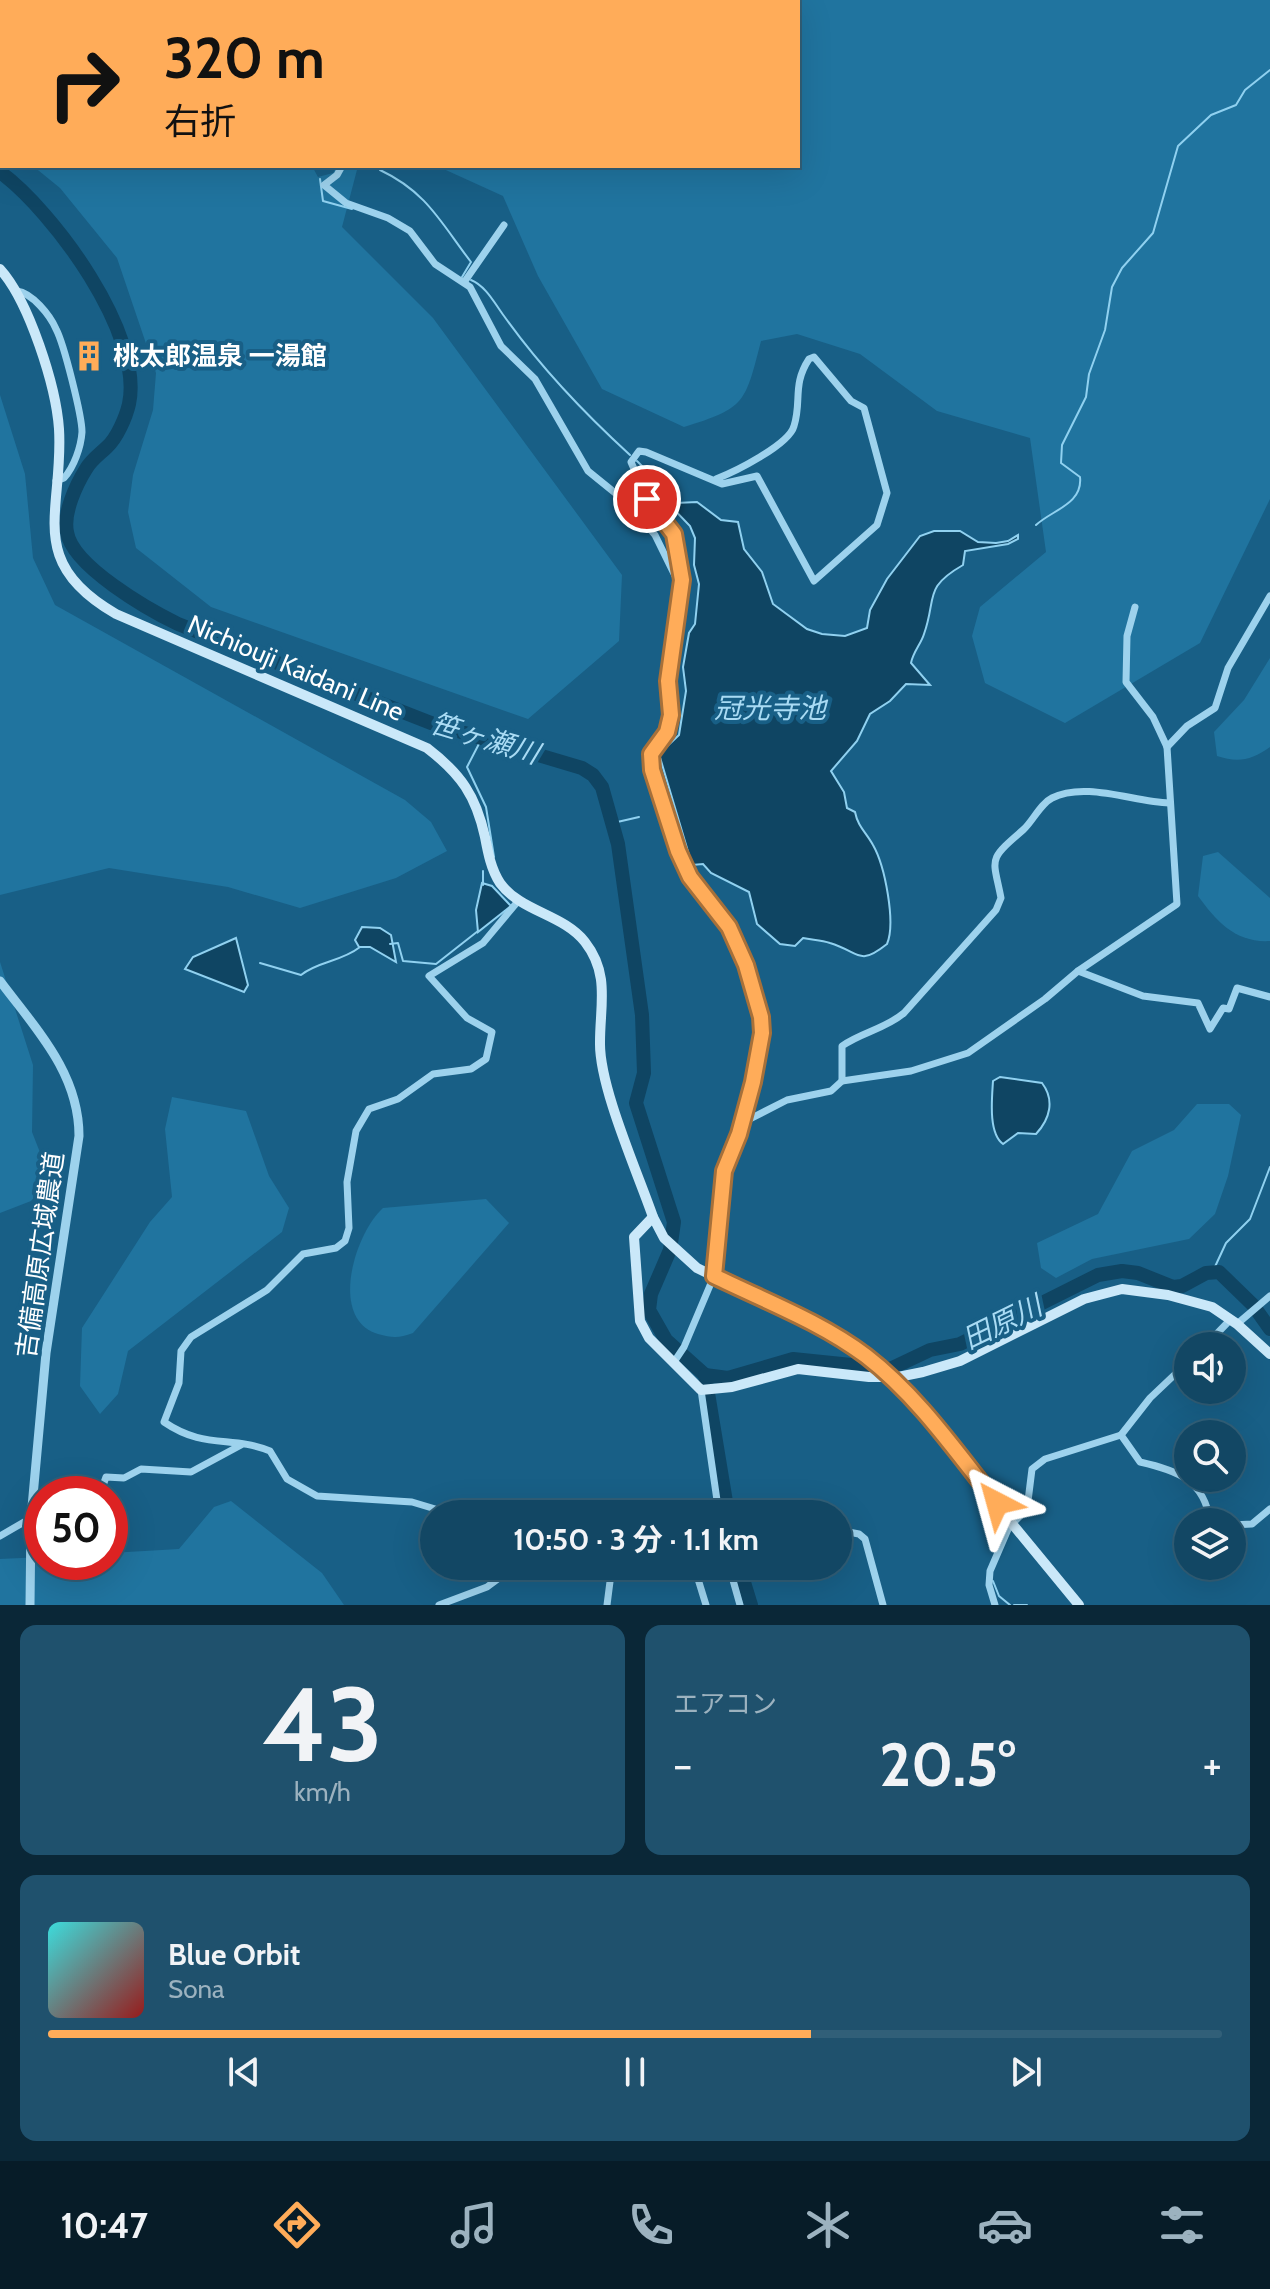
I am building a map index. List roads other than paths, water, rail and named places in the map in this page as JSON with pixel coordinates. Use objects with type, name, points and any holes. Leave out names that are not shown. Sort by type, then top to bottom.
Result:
[{"type":"main road","name":"Nichiouji Kaidani Line","points":[[0,269],[17,291],[27,311],[54,401],[59,452],[53,534],[65,570],[94,601],[427,748],[462,777],[479,808],[491,866],[501,885],[519,900],[576,933],[599,970],[604,990],[600,1041],[602,1069],[653,1217],[664,1238],[680,1255],[714,1276],[828,1332],[867,1357],[897,1384],[1079,1605]]},
{"type":"main road","points":[[653,1217],[634,1237],[637,1302],[644,1329],[706,1390],[798,1369],[869,1377],[898,1377],[923,1372],[960,1361],[1084,1299],[1122,1289],[1192,1300],[1234,1321],[1270,1354]]},
{"type":"street","points":[[341,168],[324,185],[346,203],[388,218],[410,231],[435,264],[461,279],[501,346],[535,379],[588,471],[625,501],[655,535],[681,588]]},
{"type":"street","points":[[461,279],[504,225]]},
{"type":"street","points":[[17,291],[31,296],[57,329],[81,422],[80,447],[69,473],[55,481]]},
{"type":"street","points":[[675,1360],[684,1347],[714,1276],[724,1171],[742,1123],[762,1033],[757,998],[729,927],[690,877],[678,851],[650,760],[667,732],[671,715],[668,681],[681,588],[677,542],[647,499],[631,462],[639,451],[730,485],[752,477],[761,479],[814,581],[877,525],[887,493],[864,408],[851,401],[814,357],[809,359],[798,379],[795,426],[790,436],[738,471],[716,479]]},
{"type":"street","points":[[1167,747],[1187,726],[1215,708],[1228,668],[1270,596]]},
{"type":"street","points":[[742,1123],[787,1100],[831,1091],[842,1081],[911,1071],[968,1053],[1045,999],[1078,971],[1177,904],[1167,747],[1153,717],[1126,682],[1127,636],[1135,607]]},
{"type":"street","points":[[842,1081],[842,1046],[856,1036],[888,1027],[904,1013],[996,910],[1001,898],[993,877],[993,864],[1000,852],[1030,824],[1048,799],[1063,794],[1095,793],[1169,803]]},
{"type":"street","points":[[420,1504],[317,1496],[287,1479],[270,1451],[243,1444],[210,1443],[164,1422],[179,1383],[181,1351],[202,1327],[267,1290],[303,1254],[336,1248],[345,1241],[349,1228],[347,1182],[356,1131],[369,1109],[398,1099],[433,1074],[471,1069],[486,1059],[492,1032],[467,1018],[429,976],[483,943],[519,900]]},
{"type":"street","points":[[1078,971],[1143,996],[1198,1003],[1210,1029],[1223,1008],[1229,1009],[1237,988],[1270,997]]},
{"type":"street","name":"吉備高原広域農道","points":[[0,981],[65,1071],[79,1111],[79,1136],[46,1353],[39,1476]]},
{"type":"street","points":[[1221,1332],[1270,1296]]},
{"type":"street","points":[[995,1605],[989,1585],[990,1571],[1013,1523],[1027,1509],[1029,1478],[1039,1462],[1121,1435],[1150,1398],[1174,1375]]},
{"type":"street","points":[[706,1390],[718,1500]]},
{"type":"street","points":[[1121,1435],[1140,1462],[1175,1470],[1196,1486],[1208,1508]]},
{"type":"street","points":[[128,1476],[141,1469],[191,1472],[243,1444]]},
{"type":"street","points":[[1246,1524],[1252,1524],[1270,1509]]},
{"type":"street","points":[[0,1536],[24,1524]]},
{"type":"street","points":[[852,1533],[865,1539],[883,1605]]},
{"type":"street","name":"吉備高原広域農道","points":[[30,1605],[32,1580]]},
{"type":"street","points":[[439,1605],[487,1587],[496,1580]]},
{"type":"street","points":[[607,1605],[610,1580]]},
{"type":"street","points":[[698,1580],[706,1605]]},
{"type":"street","points":[[733,1580],[740,1605]]},
{"type":"water","name":"冠光寺池","points":[[646,468],[676,503],[697,502],[721,520],[738,522],[744,549],[762,572],[773,604],[807,629],[822,634],[845,636],[867,628],[870,610],[887,579],[920,536],[934,531],[960,531],[978,542],[996,543],[1018,535],[1018,539],[1008,544],[965,551],[963,565],[942,580],[933,594],[924,634],[911,663],[930,685],[906,684],[890,701],[870,714],[857,741],[831,771],[844,792],[847,808],[855,812],[873,845],[885,880],[890,909],[889,935],[887,944],[870,955],[859,956],[830,943],[803,938],[795,946],[780,944],[757,924],[749,892],[711,873],[703,864],[692,865],[659,754],[679,735],[686,691],[683,667],[689,633],[695,624],[699,584],[694,565],[695,538],[690,526],[663,498]]},
{"type":"water","points":[[482,883],[492,886],[511,906],[478,932],[476,910]]},
{"type":"water","points":[[362,927],[380,928],[391,935],[396,962],[370,947],[359,947],[355,940]]},
{"type":"water","points":[[236,938],[248,985],[244,992],[185,969],[193,957]]},
{"type":"water","points":[[1000,1077],[1042,1083],[1046,1089],[1049,1109],[1045,1122],[1036,1134],[1018,1133],[1003,1144],[998,1139],[992,1106],[993,1081]]},
{"type":"waterway","points":[[1036,525],[1072,500],[1080,486],[1080,477],[1061,463],[1062,445],[1086,397],[1089,374],[1105,330],[1112,287],[1122,268],[1153,233],[1178,146],[1211,115],[1236,105],[1245,90],[1270,70]]},
{"type":"waterway","points":[[380,168],[422,198],[441,222],[471,262],[462,277]]},
{"type":"waterway","name":"笹ヶ瀬川","points":[[0,172],[45,215],[90,276],[123,344],[130,376],[129,404],[121,427],[111,443],[88,466],[69,508],[67,532],[82,559],[114,586],[178,624],[431,723],[582,768],[593,775],[602,787],[618,844],[642,1015],[644,1073],[636,1103],[674,1222],[670,1250],[651,1294],[649,1310],[666,1340],[705,1375],[726,1500]]},
{"type":"waterway","points":[[320,179],[323,201],[352,209]]},
{"type":"waterway","points":[[471,280],[486,291],[533,354],[564,389],[630,455]]},
{"type":"waterway","points":[[637,461],[649,473]]},
{"type":"waterway","points":[[482,738],[467,767],[486,807],[494,857]]},
{"type":"waterway","points":[[613,823],[639,817]]},
{"type":"waterway","points":[[483,871],[483,885]]},
{"type":"waterway","points":[[390,944],[398,943],[403,961],[436,964],[478,931]]},
{"type":"waterway","points":[[260,963],[301,975],[360,947]]},
{"type":"waterway","points":[[1213,1271],[1226,1243],[1250,1219],[1270,1167]]},
{"type":"waterway","name":"田原川","points":[[705,1375],[728,1378],[793,1359],[890,1369],[930,1350],[960,1344],[1098,1275],[1122,1271],[1138,1273],[1173,1287],[1182,1286],[1206,1273],[1219,1272],[1253,1305],[1270,1329]]},
{"type":"waterway","name":"笹ヶ瀬川","points":[[743,1580],[751,1605]]},
{"type":"waterway","points":[[993,1581],[999,1596],[1010,1605]]},
{"type":"waterway","points":[[1014,1605],[1027,1605]]},
{"type":"place","name":"桃太郎温泉 一湯館","points":[[89,356]]}]
